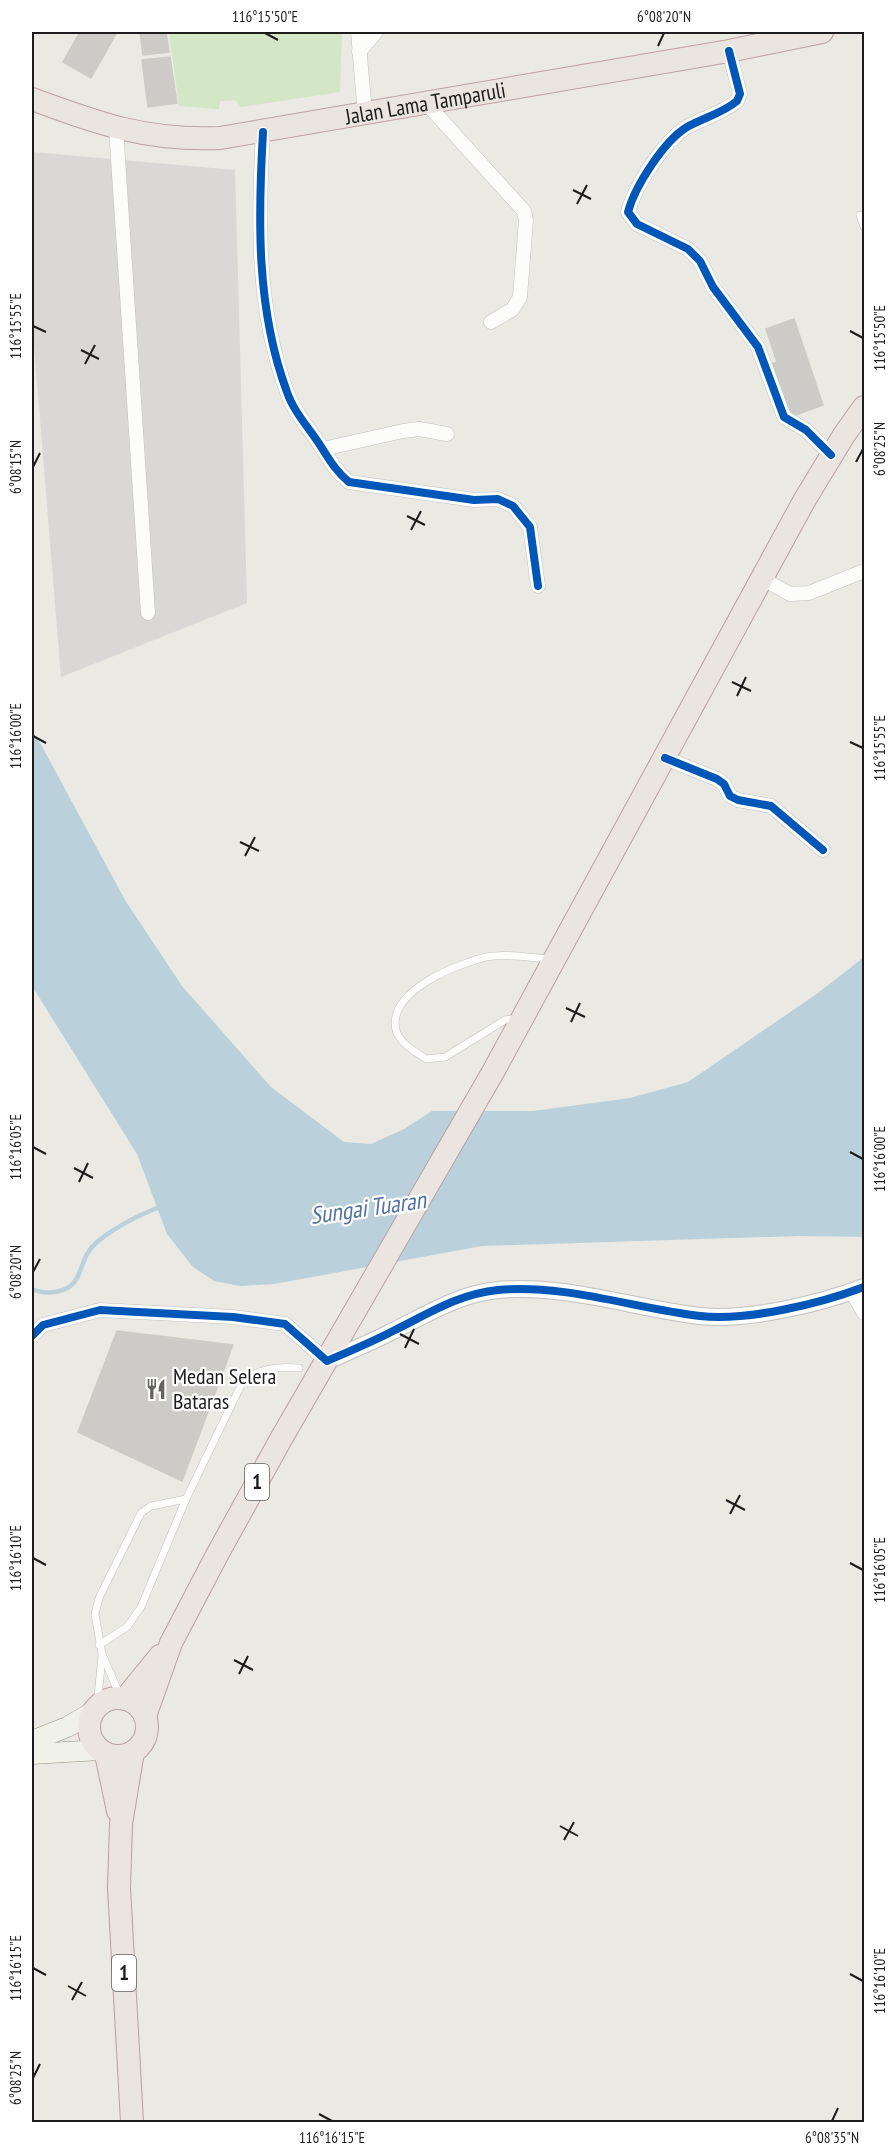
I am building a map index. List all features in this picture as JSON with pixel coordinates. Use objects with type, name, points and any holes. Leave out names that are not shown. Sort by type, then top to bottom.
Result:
[{"type":"highway","name":"Jalan Lama Tamparuli","points":[[32,99],[116,128],[147,136],[195,139],[263,132],[365,115],[729,51],[822,32]]},
{"type":"highway","name":"1","points":[[132,2122],[119,1888],[121,1824],[133,1752],[145,1736],[145,1716],[171,1643],[249,1496],[493,1072],[831,455],[864,407]]},
{"type":"highway","name":"1","points":[[123,1698],[171,1643]]},
{"type":"highway","points":[[95,1709],[112,1699],[123,1698],[133,1702],[145,1716]]},
{"type":"highway","name":"1","points":[[95,1709],[89,1729],[92,1741],[103,1752],[121,1824]]},
{"type":"highway","points":[[103,1752],[120,1756],[133,1752]]},
{"type":"main road","points":[[32,1742],[67,1727],[95,1709]]},
{"type":"main road","points":[[32,1754],[103,1752]]},
{"type":"street","points":[[358,32],[365,115]]},
{"type":"street","points":[[359,52],[376,32]]},
{"type":"street","points":[[729,51],[740,94],[737,101],[685,128],[668,143],[632,196],[628,212],[637,224],[687,249],[700,261],[713,287],[758,347],[784,417],[806,430],[831,455]]},
{"type":"street","points":[[427,104],[524,211],[520,297],[513,309],[490,322]]},
{"type":"street","points":[[116,128],[148,613]]},
{"type":"street","points":[[263,132],[259,210],[263,289],[287,392],[338,474],[349,482],[474,500],[498,499],[513,506],[530,527],[538,586]]},
{"type":"street","points":[[323,449],[419,429],[447,434]]},
{"type":"street","points":[[763,579],[790,594],[809,593],[864,571]]},
{"type":"street","points":[[665,758],[717,779],[724,784],[730,796],[738,800],[771,806],[823,850]]},
{"type":"street","points":[[32,1336],[43,1325],[100,1310],[233,1317],[285,1324],[327,1361],[396,1330],[441,1305],[467,1295],[497,1290],[529,1289],[568,1293],[702,1316],[741,1317],[858,1290],[864,1313]]},
{"type":"lane","points":[[860,214],[864,227]]},
{"type":"lane","points":[[519,1024],[511,1019],[505,1020],[445,1057],[426,1059],[407,1046],[397,1032],[396,1018],[408,995],[439,973],[488,957],[554,959]]},
{"type":"lane","points":[[99,1646],[127,1627],[141,1607],[186,1499],[241,1385],[247,1377],[260,1371],[284,1366],[298,1368]]},
{"type":"lane","points":[[123,1698],[99,1646],[96,1606],[141,1514],[151,1506],[186,1499]]},
{"type":"lane","points":[[95,1709],[102,1654]]},
{"type":"shaded area","points":[[32,152],[235,170],[247,603],[61,677],[32,321]]},
{"type":"green space","points":[[169,32],[342,32],[340,92],[241,107],[235,100],[220,101],[219,109],[179,106]]},
{"type":"water","name":"Sungai Tuaran","points":[[32,731],[125,900],[182,986],[271,1087],[344,1142],[371,1144],[404,1129],[432,1111],[533,1111],[630,1098],[688,1082],[818,993],[864,957],[864,1237],[799,1236],[482,1246],[274,1284],[240,1286],[214,1281],[193,1267],[167,1234],[137,1154],[32,986]]},
{"type":"building","points":[[80,32],[117,32],[91,78],[63,62]]},
{"type":"building","points":[[140,32],[166,32],[169,52],[143,55]]},
{"type":"building","points":[[170,57],[177,103],[148,107],[142,60]]},
{"type":"building","points":[[794,319],[823,405],[790,417],[772,364],[777,362],[766,329]]},
{"type":"building","name":"Medan Selera Bataras","points":[[117,1331],[233,1345],[182,1481],[78,1432]]},
{"type":"waterway","points":[[32,1289],[56,1292],[68,1287],[77,1278],[92,1246],[112,1231],[162,1206]]},
{"type":"cycle path","points":[[729,51],[740,94],[737,101],[726,109],[687,127],[669,143],[644,177],[628,212],[637,224],[688,249],[700,261],[713,287],[758,347],[784,417],[806,430],[831,455]]},
{"type":"cycle path","points":[[263,132],[260,230],[264,296],[277,361],[287,392],[297,412],[336,468],[349,482],[474,500],[498,499],[513,506],[530,527],[538,586]]},
{"type":"cycle path","points":[[665,758],[717,779],[724,784],[730,796],[738,800],[771,806],[823,850]]},
{"type":"cycle path","points":[[32,1336],[43,1325],[100,1310],[233,1317],[285,1324],[327,1361],[456,1300],[483,1292],[549,1290],[700,1316],[719,1317],[783,1310],[864,1287]]},
{"type":"place","name":"Medan Selera Bataras","points":[[156,1389]]}]
